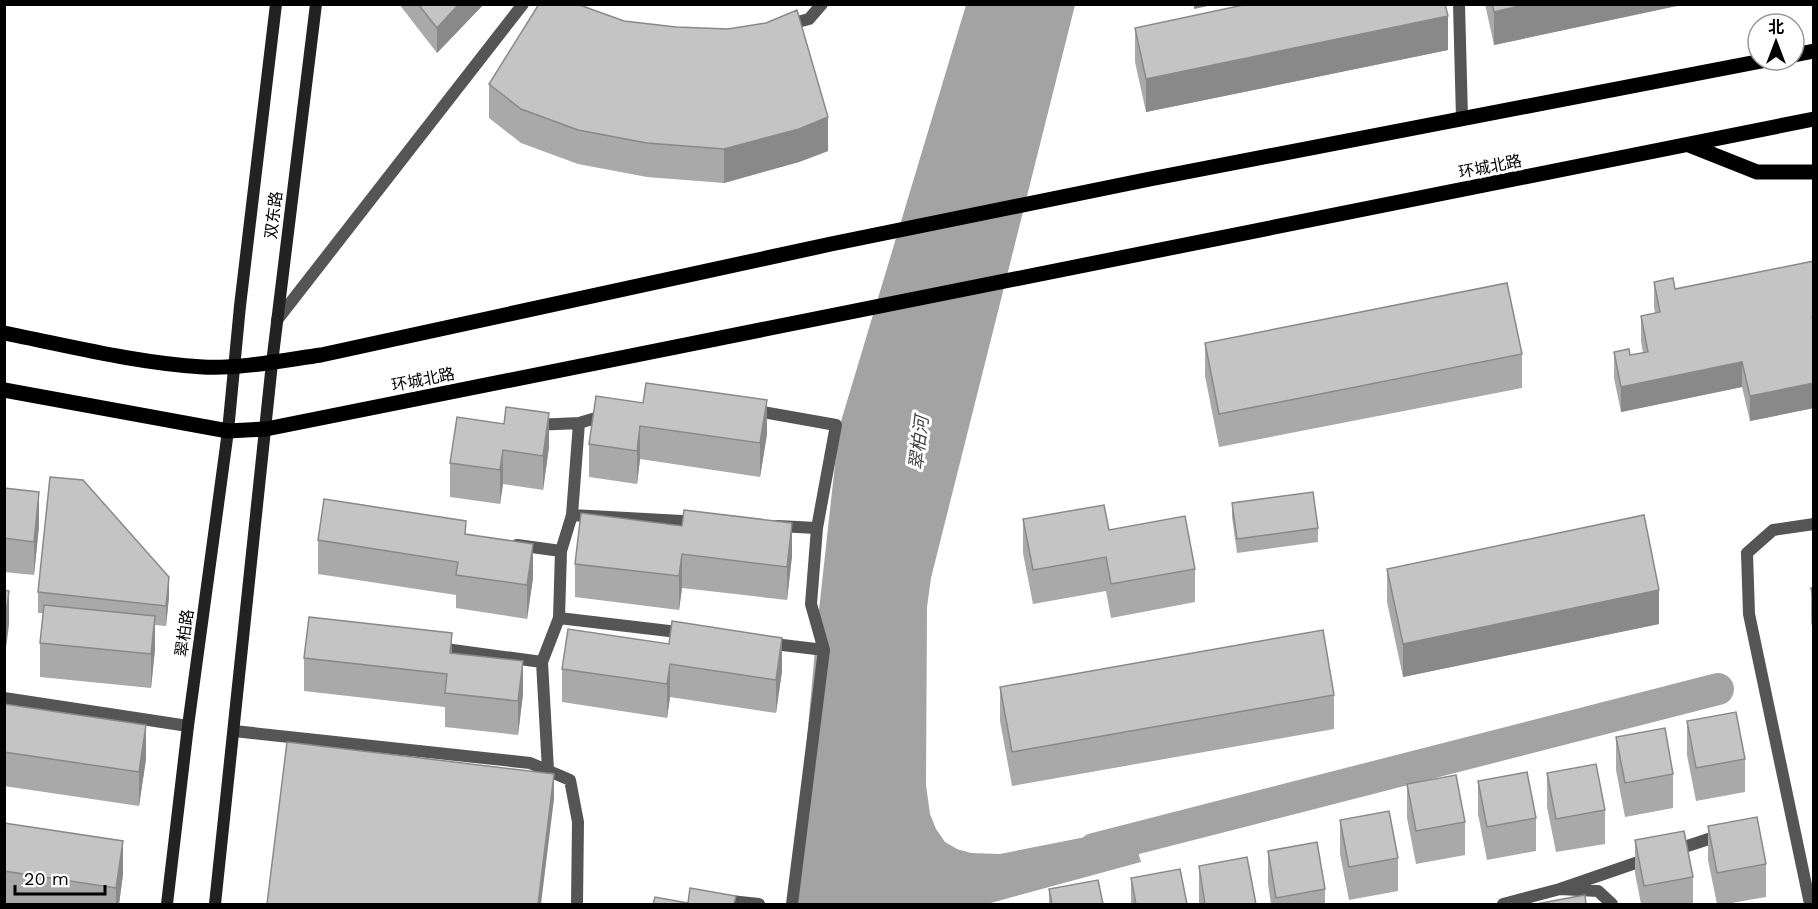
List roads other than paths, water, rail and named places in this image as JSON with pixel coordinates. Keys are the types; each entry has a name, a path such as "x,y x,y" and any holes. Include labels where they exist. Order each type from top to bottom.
{"main road":[{"name":"双东路","path":"234,365 276,4"},
{"name":"双东路","path":"266,429 277,320 316,4"},
{"path":"4,333 130,358 205,367 272,363 321,355 831,244 1150,178 1746,64"},
{"name":"环城北路","path":"4,390 228,431 266,429 1814,119"},
{"path":"1689,145 1757,172 1814,172"},
{"name":"翠柏路","path":"167,904 188,726 228,431 234,365"},
{"path":"215,904 266,429"}],"lane":[{"path":"277,320 523,4"},
{"path":"778,27 809,19 822,4"},
{"path":"1460,4 1462,118"},
{"path":"741,408 836,425 817,528 811,604 824,650 792,904"},
{"path":"523,425 579,423 624,410"},
{"path":"548,770 542,662 559,618 561,551 572,515 579,423"},
{"path":"572,515 712,522"},
{"path":"1810,904 1749,614 1747,553 1773,530 1814,524"},
{"path":"759,525 817,528"},
{"path":"503,543 561,551"},
{"path":"559,618 697,635"},
{"path":"755,642 824,650"},
{"path":"430,646 542,662"},
{"path":"4,698 188,726"},
{"path":"234,731 530,763 570,780 578,822 577,904"},
{"path":"1503,904 1560,889 1726,832"},
{"path":"1560,889 1598,891 1612,904"},
{"path":"710,899 759,904"}],"water":[{"name":"翠柏河","path":"966,5 1075,5 931,578 927,607 926,785 930,814 945,842 971,853 1000,854 1131,828 1141,862 987,904 792,904 817,628 839,428"}],"waterway":[{"path":"1094,849 1718,689"}]}
